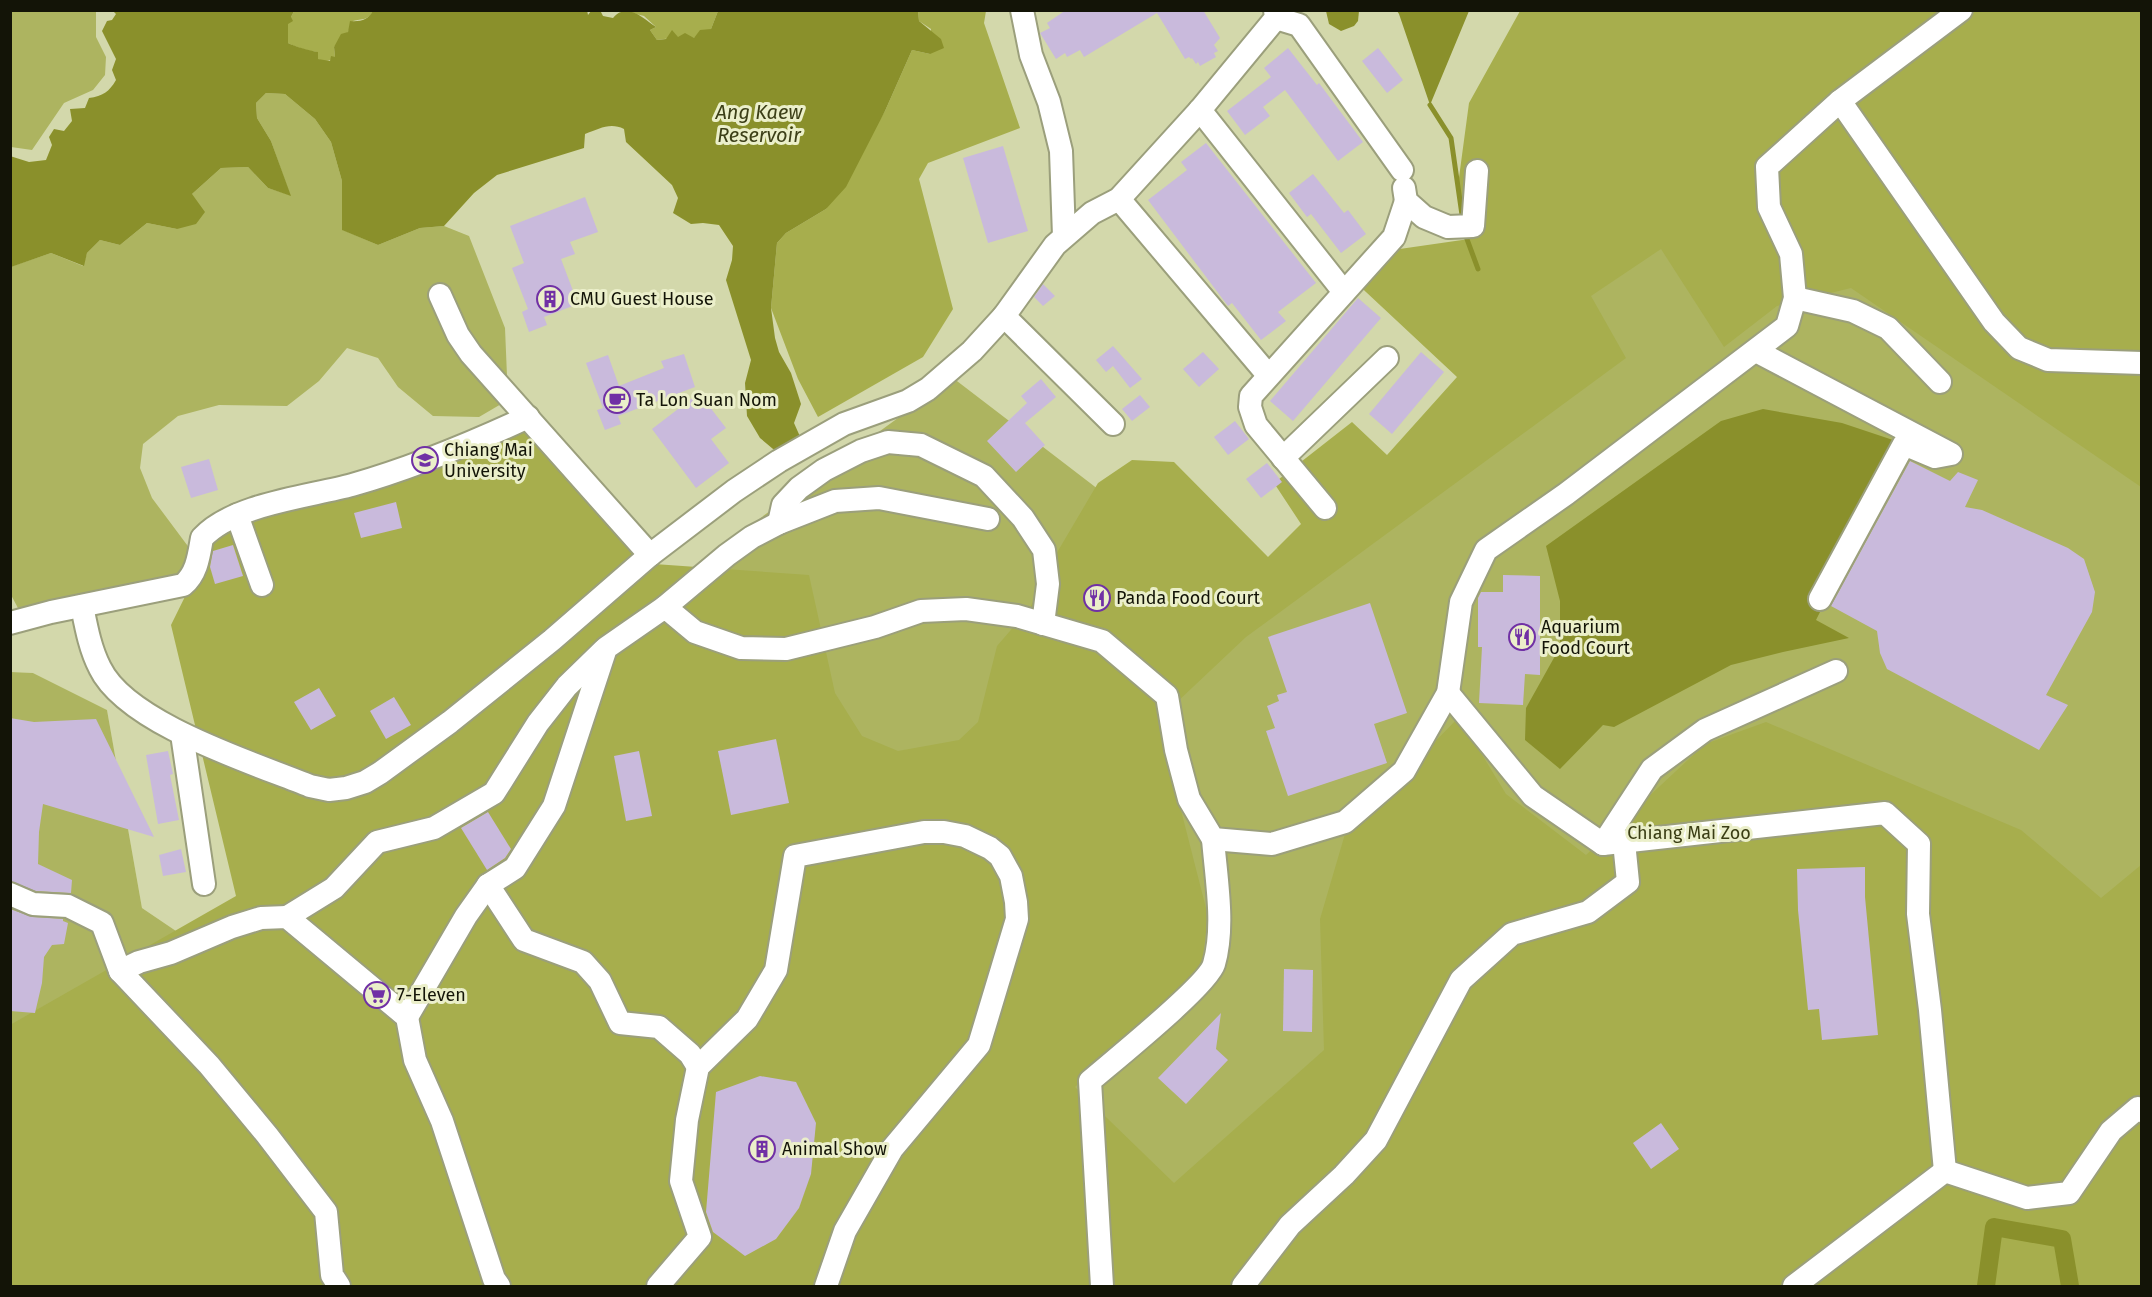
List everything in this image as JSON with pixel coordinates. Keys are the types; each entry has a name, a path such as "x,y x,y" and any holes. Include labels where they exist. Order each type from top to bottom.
{"street":[{"path":"1022,10 1031,55 1050,102 1061,151 1064,236"},
{"path":"1213,839 1272,844 1345,822 1404,771 1448,693 1461,602 1486,550 1566,494 1787,326 1795,298 1791,254 1769,207 1767,167 1840,101 1961,10"},
{"path":"82,606 100,669 111,684 149,715 182,734 310,786 329,790 365,782 450,722 552,640 650,555 734,491 779,461 844,424 908,401 928,389 972,351 1004,316 1064,236 1092,213 1119,199 1200,110 1276,14 1299,25 1402,166 1406,201 1394,237 1251,396 1250,407 1256,425 1325,508"},
{"path":"1840,101 1994,322 2019,348 2048,360 2142,363"},
{"path":"1200,110 1344,292"},
{"path":"1406,201 1425,217 1448,227 1473,226 1477,171"},
{"path":"1119,199 1268,375"},
{"path":"440,295 465,345 650,555"},
{"path":"1795,298 1853,311 1888,328 1940,382"},
{"path":"1004,316 1113,424"},
{"path":"1756,351 1950,454 1935,457 1904,444 1820,599"},
{"path":"1283,458 1387,358"},
{"path":"10,623 183,585 192,574 199,559 202,538 219,523 237,515 288,500 352,485 440,454 528,417"},
{"path":"779,523 783,505 800,488 824,470 861,451 888,442 921,446 984,476 1023,518 1044,550 1048,584 1043,624"},
{"path":"120,971 139,962 171,953 232,927 261,918 287,917 334,888 377,842 434,828 494,793 538,723 567,686 606,648 665,607 752,537 779,523 835,501 879,498 988,519"},
{"path":"237,515 262,585"},
{"path":"665,607 695,633 741,648 786,649 875,627 921,611 966,609 1017,616 1102,641 1167,696 1176,750 1189,799 1213,839 1220,938 1213,967 1192,992 1090,1081 1102,1287"},
{"path":"407,1017 466,916 488,885 515,867 554,806 606,648"},
{"path":"1243,1287 1290,1225 1344,1175 1376,1140 1461,980 1512,934 1588,912 1628,882 1614,843 1652,769 1706,730 1836,671"},
{"path":"1448,693 1533,796 1614,843 1885,813 1919,844 1918,914 1930,1010 1945,1170"},
{"path":"182,734 204,884"},
{"path":"658,1287 700,1237 681,1181 687,1120 698,1067 747,1019 776,970 795,856 924,832 944,832 965,836 990,848 1000,856 1011,876 1017,919 979,1045 892,1149 845,1231 826,1287"},
{"path":"488,885 524,940 583,962 600,981 620,1023 659,1027 690,1054 698,1067"},
{"path":"10,894 33,904"},
{"path":"10,911 33,904 68,906 102,923 120,971 209,1065 326,1212 332,1275 339,1287"},
{"path":"287,917 407,1017 415,1060 442,1121 472,1218 499,1287"},
{"path":"1945,1170 2027,1198 2069,1193 2111,1131 2138,1108 2142,1112"},
{"path":"1794,1287 1945,1170"}],"shaded area":[{"name":"Chiang Mai University","path":"11,11 1766,11 1566,323 1261,615 328,864 176,931 142,908 107,710 33,673 11,672"}],"green space":[{"path":"11,10 96,11 96,37 106,57 105,75 93,90 64,103 32,150 11,147"},
{"path":"294,11 373,11 367,18 353,21 348,32 334,47 335,57 325,61 317,59 317,52 288,43 288,23"},
{"path":"625,11 718,11 711,29 694,38 678,37 657,40 650,30 656,27 644,16"},
{"path":"918,11 986,11 984,23 1020,128 928,163 919,179 953,309 923,357 818,417 798,379 771,308 777,243 786,233 826,209 885,111 912,50 930,54 931,29 919,21"},
{"name":"Chiang Mai Zoo","path":"1520,11 2141,11 2141,487 1851,288 1777,306 1724,347 1661,249 1591,296 1626,358 1246,637 1158,720 1208,916 1202,965 1075,1087 1174,1183 1324,1050 1320,919 1345,834 1459,717 1506,794 1586,855 1705,744 1766,722 2021,830 2101,898 2141,865 2141,1286 11,1286 10,1025 236,896 171,625 208,550 227,529 408,475 542,419 640,563 809,575 835,693 862,736 898,751 959,740 978,722 997,646 1030,608 1055,556 1098,483 1132,460 1174,462 1268,557 1301,524 1274,483 1352,422 1387,455 1457,377 1351,278 1372,253 1469,239 1458,185 1469,103"},
{"name":"Chiang Mai Zoo","path":"2141,11 2141,1286 11,1286 11,672 33,673 107,710 142,908 176,931 328,864 726,543 953,378 1261,614 1566,323 1640,127"},
{"path":"266,93 285,94 315,119 331,142 342,181 343,230 378,245 420,228 444,226 469,236 505,328 508,400 479,417 433,416 398,387 378,358 347,348 319,381 287,406 219,405 178,416 143,444 140,468 152,498 193,553 185,569 166,581 88,592 19,610 10,593 10,267 51,253 83,266 87,253 100,240 120,245 147,223 177,229 192,194 221,168 248,167 268,188 290,195 271,141 257,118 256,103"}],"water":[{"name":"Ang Kaew Reservoir","path":"373,10 587,10 588,15 591,11 600,10 603,16 613,18 618,13 630,11 656,27 650,30 657,40 666,39 672,30 678,37 685,33 694,38 700,30 711,29 718,11 918,11 919,21 941,39 944,48 930,54 912,50 885,111 846,187 826,209 786,233 777,243 771,308 779,352 791,373 801,404 794,423 802,441 779,454 760,438 747,416 745,383 751,360 726,280 732,260 733,246 719,225 691,224 673,213 678,198 672,185 626,142 624,129 619,127 604,127 585,134 584,148 497,175 474,193 444,226 420,228 378,245 342,230 342,181 331,142 315,119 285,94 266,93 256,103 257,118 271,141 291,196 268,188 248,167 221,168 192,194 205,212 196,224 177,229 147,223 120,245 100,240 87,253 84,266 51,253 11,267 10,156 29,162 46,160 52,145 49,137 54,129 64,131 72,121 70,109 85,108 89,98 105,93 116,80 112,70 116,59 102,31 107,21 112,20 116,14 113,11 294,11 291,17 293,21 288,24 288,43 318,52 318,59 330,61 331,56 335,57 334,47 341,34 348,32 350,21 364,20"},
{"path":"1326,11 1359,11 1358,21 1354,26 1341,31 1329,24"},
{"path":"1397,11 1469,11 1430,105 1399,14"},
{"path":"1763,409 1842,423 1893,440 1809,604 1821,610 1816,620 1849,638 1731,665 1614,727 1603,725 1560,769 1525,740 1526,708 1560,647 1560,601 1546,546 1721,421"}],"building":[{"path":"1066,10 1203,10 1220,38 1214,45 1218,51 1214,53 1216,57 1200,66 1192,58 1185,59 1157,13 1084,57 1080,50 1067,57 1065,53 1056,59 1040,33 1050,28 1047,23"},
{"path":"1288,48 1317,85 1319,83 1363,142 1338,161 1285,90 1263,107 1270,116 1245,135 1227,111 1271,77 1264,68"},
{"path":"1378,48 1403,80 1387,93 1362,61"},
{"path":"1206,143 1316,283 1278,312 1286,321 1261,340 1232,303 1228,306 1148,200 1187,170 1181,162"},
{"path":"1003,146 1028,231 988,243 963,158"},
{"path":"1313,174 1344,213 1348,210 1366,234 1341,253 1311,214 1307,217 1289,193"},
{"path":"585,197 598,232 570,242 575,254 561,259 578,304 544,317 547,325 529,332 522,312 528,309 512,268 524,263 510,226"},
{"path":"1043,284 1055,296 1043,306 1034,297"},
{"path":"1358,298 1381,318 1293,421 1270,401"},
{"path":"1113,346 1142,379 1130,388 1113,366 1106,372 1096,360"},
{"path":"1203,352 1219,369 1199,387 1183,369"},
{"path":"1421,352 1444,372 1392,434 1369,414"},
{"path":"684,354 695,387 618,416 621,424 605,430 597,410 603,408 586,363 608,355 619,386 664,368 661,361"},
{"path":"1041,379 1056,397 1025,423 1045,445 1016,472 987,441 1027,403 1021,396"},
{"path":"699,393 726,428 711,439 729,463 696,488 652,429"},
{"path":"1140,395 1150,407 1132,421 1122,409"},
{"path":"1235,421 1249,439 1228,455 1214,437"},
{"path":"209,459 218,490 191,498 181,467"},
{"path":"1910,461 1950,481 1958,472 1978,480 1965,507 1982,510 2068,548 2084,559 2095,592 2092,612 2046,695 2068,705 2039,750 1887,669 1880,653 1877,631 1831,606"},
{"path":"1267,463 1282,482 1261,498 1246,479"},
{"path":"396,502 402,528 361,538 354,513"},
{"path":"233,545 243,576 215,584 210,567 213,551"},
{"path":"1503,575 1540,576 1540,675 1525,674 1523,705 1479,703 1482,647 1478,647 1478,598 1481,592 1503,592"},
{"path":"1370,603 1407,713 1374,724 1387,763 1288,796 1266,731 1275,728 1267,706 1279,701 1277,695 1287,692 1268,637"},
{"path":"319,688 336,716 311,730 294,702"},
{"path":"394,697 411,725 386,739 370,711"},
{"path":"10,718 34,722 96,719 154,837 43,804 38,864 72,880 71,893 36,891 10,881"},
{"path":"776,739 789,803 731,815 718,751"},
{"path":"168,751 173,774 170,775 179,820 158,824 146,755"},
{"path":"639,751 652,816 626,821 614,756"},
{"path":"488,812 511,849 505,858 487,870 461,828"},
{"path":"181,849 186,872 163,876 159,855"},
{"path":"1865,867 1865,897 1878,1035 1822,1040 1819,1009 1808,1010 1798,910 1797,869"},
{"path":"10,909 32,917 63,919 68,923 64,944 52,945 44,957 42,983 35,1013 10,1011"},
{"path":"1284,969 1313,970 1312,1032 1283,1031"},
{"path":"1221,1013 1216,1049 1228,1060 1186,1104 1158,1078"},
{"name":"Animal Show","path":"760,1076 796,1082 816,1123 811,1174 799,1208 776,1239 745,1256 713,1232 706,1212 716,1092"},
{"path":"1661,1123 1679,1149 1651,1169 1633,1143"}],"waterway":[{"path":"1430,105 1451,138 1463,222"},
{"path":"1464,231 1478,269"},
{"path":"1986,1286 1994,1227 2062,1239 2070,1286"}],"place":[{"name":"CMU Guest House","path":"550,299"},
{"name":"Ta Lon Suan Nom","path":"617,400"},
{"name":"Chiang Mai University","path":"425,460"},
{"name":"Panda Food Court","path":"1097,598"},
{"name":"Aquarium Food Court","path":"1522,637"},
{"name":"7-Eleven","path":"377,995"},
{"name":"Animal Show","path":"762,1149"}]}
